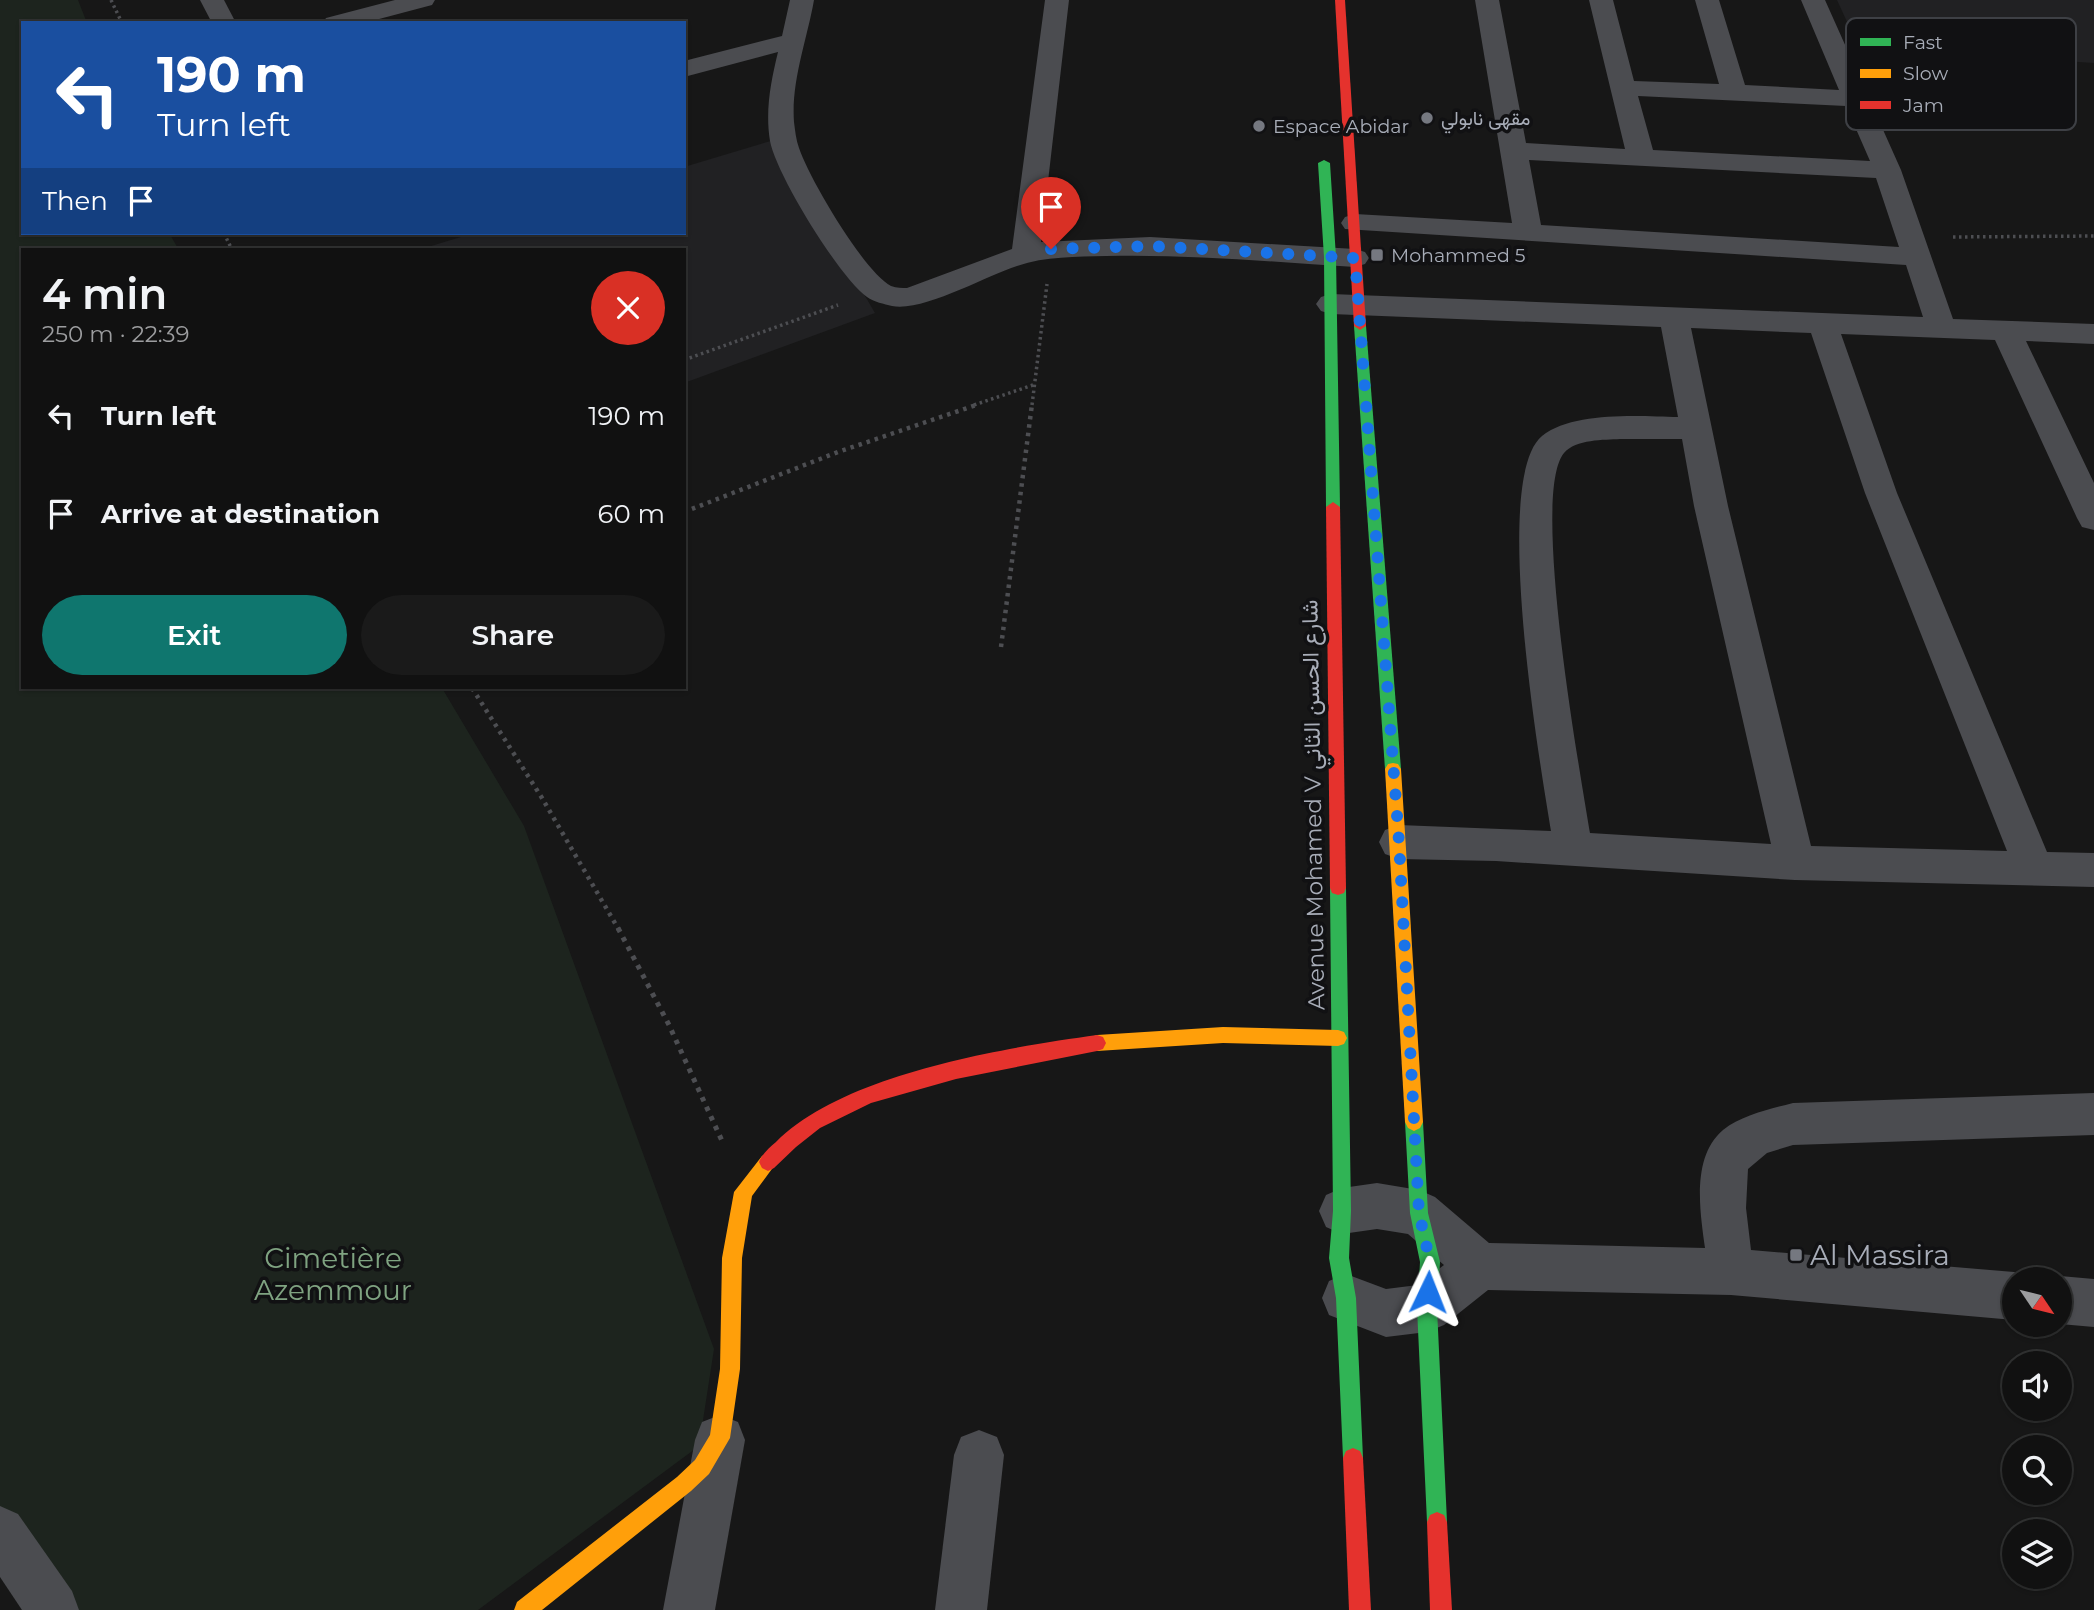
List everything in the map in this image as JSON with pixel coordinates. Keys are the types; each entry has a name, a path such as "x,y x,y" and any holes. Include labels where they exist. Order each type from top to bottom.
{"main road":[{"name":"Avenue Mohamed V شارع الحسن الثاني","path":"1340,0 1355,223 1342,258 1344,304 1399,842 1419,1213 1430,1262 1427,1308 1441,1610"},
{"name":"Avenue Mohamed V شارع الحسن الثاني","path":"1324,149 1342,258 1344,304 1338,1038 1342,1211 1339,1258 1346,1298 1360,1610"},
{"path":"525,1610 684,1484 702,1467 720,1438 730,1369 732,1258 743,1192 775,1154 820,1119 909,1080 1059,1048 1119,1040 1223,1035 1338,1038"}],"street":[{"path":"212,0 223,21"},
{"path":"343,21 423,0"},
{"path":"802,0 781,118 785,148 838,242 859,272 878,291 904,298 1039,251 1150,246 1342,258"},
{"path":"1039,251 1042,106 1057,0"},
{"path":"1487,0 1528,233"},
{"path":"1601,0 1641,156"},
{"path":"1707,0 1734,92"},
{"path":"1813,0 1846,74"},
{"path":"686,68 794,40"},
{"path":"1625,88 1846,98"},
{"path":"1870,130 1887,170 1941,326"},
{"path":"1515,151 1887,170"},
{"path":"1355,223 1528,233 1912,246"},
{"path":"1344,304 2094,334"},
{"path":"1674,317 1711,506 1754,699 1795,863"},
{"path":"1822,322 1881,493 2034,868"},
{"path":"2005,329 2094,518"},
{"path":"1573,849 1557,750 1538,582 1535,524 1539,466 1552,444 1573,434 1610,429 1696,428"},
{"path":"1399,842 1496,844 1795,863 2094,870"},
{"path":"1731,1272 1723,1197 1724,1165 1733,1150 1756,1135 1793,1124 2094,1114"},
{"path":"1342,1211 1377,1206 1419,1213 1480,1266 1731,1272 2002,1295"},
{"path":"1346,1298 1386,1313 1427,1308 1480,1266"},
{"path":"2072,1301 2094,1303"},
{"path":"689,1610 720,1438"},
{"path":"961,1610 979,1455"},
{"path":"0,1532 53,1610"}],"path":[{"path":"111,0 121,21"},
{"path":"1912,246 1993,238 2094,236"},
{"path":"1001,647 1028,446 1039,251"},
{"path":"686,359 878,291"},
{"path":"686,511 838,453 1033,385"},
{"path":"473,689 568,838 626,942 691,1064 743,1192"}],"shaded area":[{"path":"1837,0 2094,0 2094,63 2076,62 2076,18 1846,20"},
{"path":"774,140 875,313 686,382 686,248 425,248 467,235 686,235 686,166"}],"green space":[{"name":"Cimetière Azemmour","path":"0,0 78,0 86,21 21,21 21,235 170,235 178,248 21,248 21,689 443,689 524,826 714,1349 699,1446 478,1610 62,1610 0,1520"}],"traffic: fast":[{"path":"1324,163 1330,257 1333,507"},
{"path":"1360,326 1393,769"},
{"path":"1338,888 1342,1211 1339,1258 1346,1298 1353,1458"},
{"path":"1414,1122 1419,1213 1430,1262 1427,1308 1437,1522"}],"traffic: slow":[{"path":"1393,769 1414,1122"},
{"path":"1097,1043 1223,1035 1338,1038"},
{"path":"525,1610 684,1484 702,1467 720,1438 730,1369 732,1258 743,1192 768,1162"}],"traffic: jam":[{"path":"1340,0 1360,326"},
{"path":"1333,507 1338,888"},
{"path":"768,1162 789,1140 814,1122 868,1095 956,1070 1097,1043"},
{"path":"1353,1458 1360,1610"},
{"path":"1437,1522 1441,1610"}],"place":[{"name":"مقهى نابولي","path":"1427,118"},
{"name":"Espace Abidar","path":"1259,126"},
{"name":"Mohammed 5","path":"1377,255"},
{"name":"Al Massira","path":"1796,1255"}],"route":[{"path":"1051,249 1150,246 1355,258 1399,842 1419,1213 1430,1262 1428,1292"}]}
